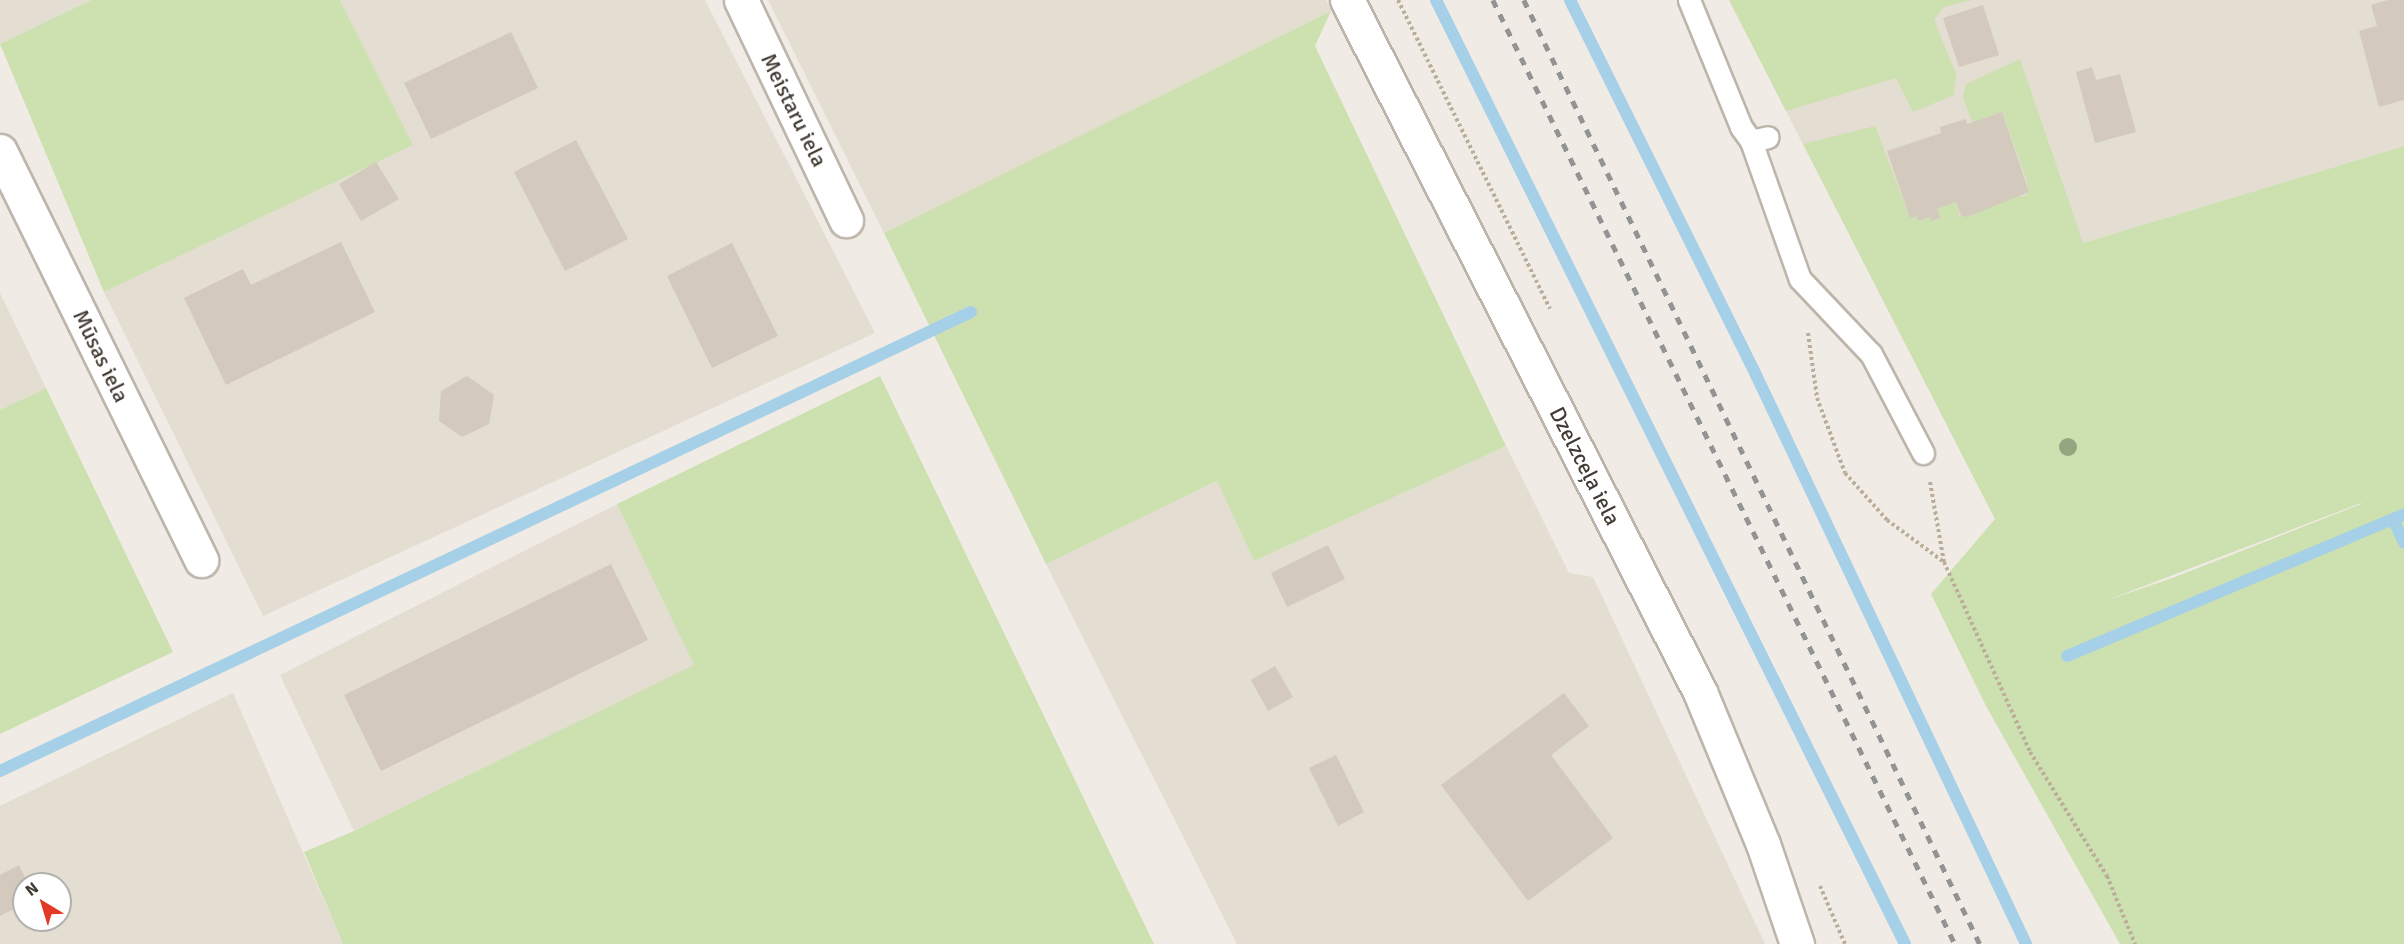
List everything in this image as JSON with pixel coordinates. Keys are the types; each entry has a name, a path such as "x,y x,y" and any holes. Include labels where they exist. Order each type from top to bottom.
{"street":[{"name":"Meistaru iela","path":"741,0 846,220"},
{"name":"Dzelzceļa iela","path":"1347,0 1700,692 1763,844 1797,944"},
{"name":"Mūsas iela","path":"0,151 201,561"}],"lane":[{"path":"1689,0 1741,127 1759,139 1800,279 1871,354 1923,453"}],"path":[{"path":"1800,279 1817,398 1845,473 1887,520 1944,562"},
{"path":"1923,453 1944,562 2030,752 2107,876 2135,944"}],"shaded area":[{"path":"0,0 91,0 0,44"},
{"path":"340,0 705,0 875,333 263,616 104,292 413,145"},
{"path":"768,0 1326,0 1331,11 884,233"},
{"path":"1729,0 2404,0 2404,146 2083,243 1995,519"},
{"path":"0,293 46,388 0,410"},
{"path":"1506,446 1569,573 1593,577 1765,944 1237,944 1046,564 1217,481 1254,561"},
{"path":"617,504 695,665 354,831 280,675"},
{"path":"233,693 343,944 0,944 0,806"}],"green space":[{"path":"91,0 340,0 413,145 104,292 0,44"},
{"path":"1729,0 1972,0 1944,7 1934,20 1956,74 1954,95 1913,112 1896,78 1786,111"},
{"path":"1331,11 1315,46 1506,446 1254,561 1217,481 1046,564 884,233"},
{"path":"2020,59 2083,243 2404,146 2404,944 2120,944 1986,706 1931,594 1995,519 1803,144 1875,126 1910,218 1917,216 1918,221 1930,217 1931,220 1937,209 1956,202 1960,216 1967,217 2016,196 2023,197 2029,192 2027,181 2002,112 1972,122 1963,97 1966,84","holes":["2361,503 2361,504 2175,577 2105,601"]},
{"path":"880,376 1154,944 343,944 304,852 354,831 694,665 617,504"},
{"path":"46,388 173,652 0,734 0,410"}],"building":[{"path":"2388,0 2404,0 2404,100 2379,107 2359,31 2377,26 2371,5"},
{"path":"1983,5 1999,55 1959,67 1943,18"},
{"path":"511,32 538,88 431,139 404,83"},
{"path":"2092,67 2096,80 2120,74 2136,132 2095,143 2076,72"},
{"path":"2002,112 2029,192 1967,217 1961,216 1956,202 1937,209 1940,218 1931,221 1930,217 1918,221 1917,216 1910,218 1887,151 1941,133 1940,127 1966,119 1967,124"},
{"path":"576,140 628,239 565,271 514,172"},
{"path":"376,162 399,199 361,221 339,184"},
{"path":"341,242 375,312 226,385 184,298 243,269 251,285"},
{"path":"732,243 778,336 712,368 667,276"},
{"path":"467,376 494,395 489,424 462,437 439,421 441,391"},
{"path":"1328,545 1345,579 1287,607 1271,573"},
{"path":"611,564 648,640 381,771 344,695"},
{"path":"1275,666 1293,697 1268,711 1251,680"},
{"path":"1564,693 1589,726 1551,755 1613,838 1528,901 1441,785"},
{"path":"1336,755 1364,812 1338,826 1309,768"},
{"path":"19,865 22,872 12,872 12,910 0,916 0,875"}],"waterway":[{"path":"1436,0 1905,944"},
{"path":"1570,0 1756,375 2026,944"},
{"path":"0,771 971,312"},
{"path":"2067,656 2404,514"},
{"path":"2393,519 2404,543"}],"railway":[{"path":"1493,0 1955,944"},
{"path":"1524,0 1980,944"}]}
